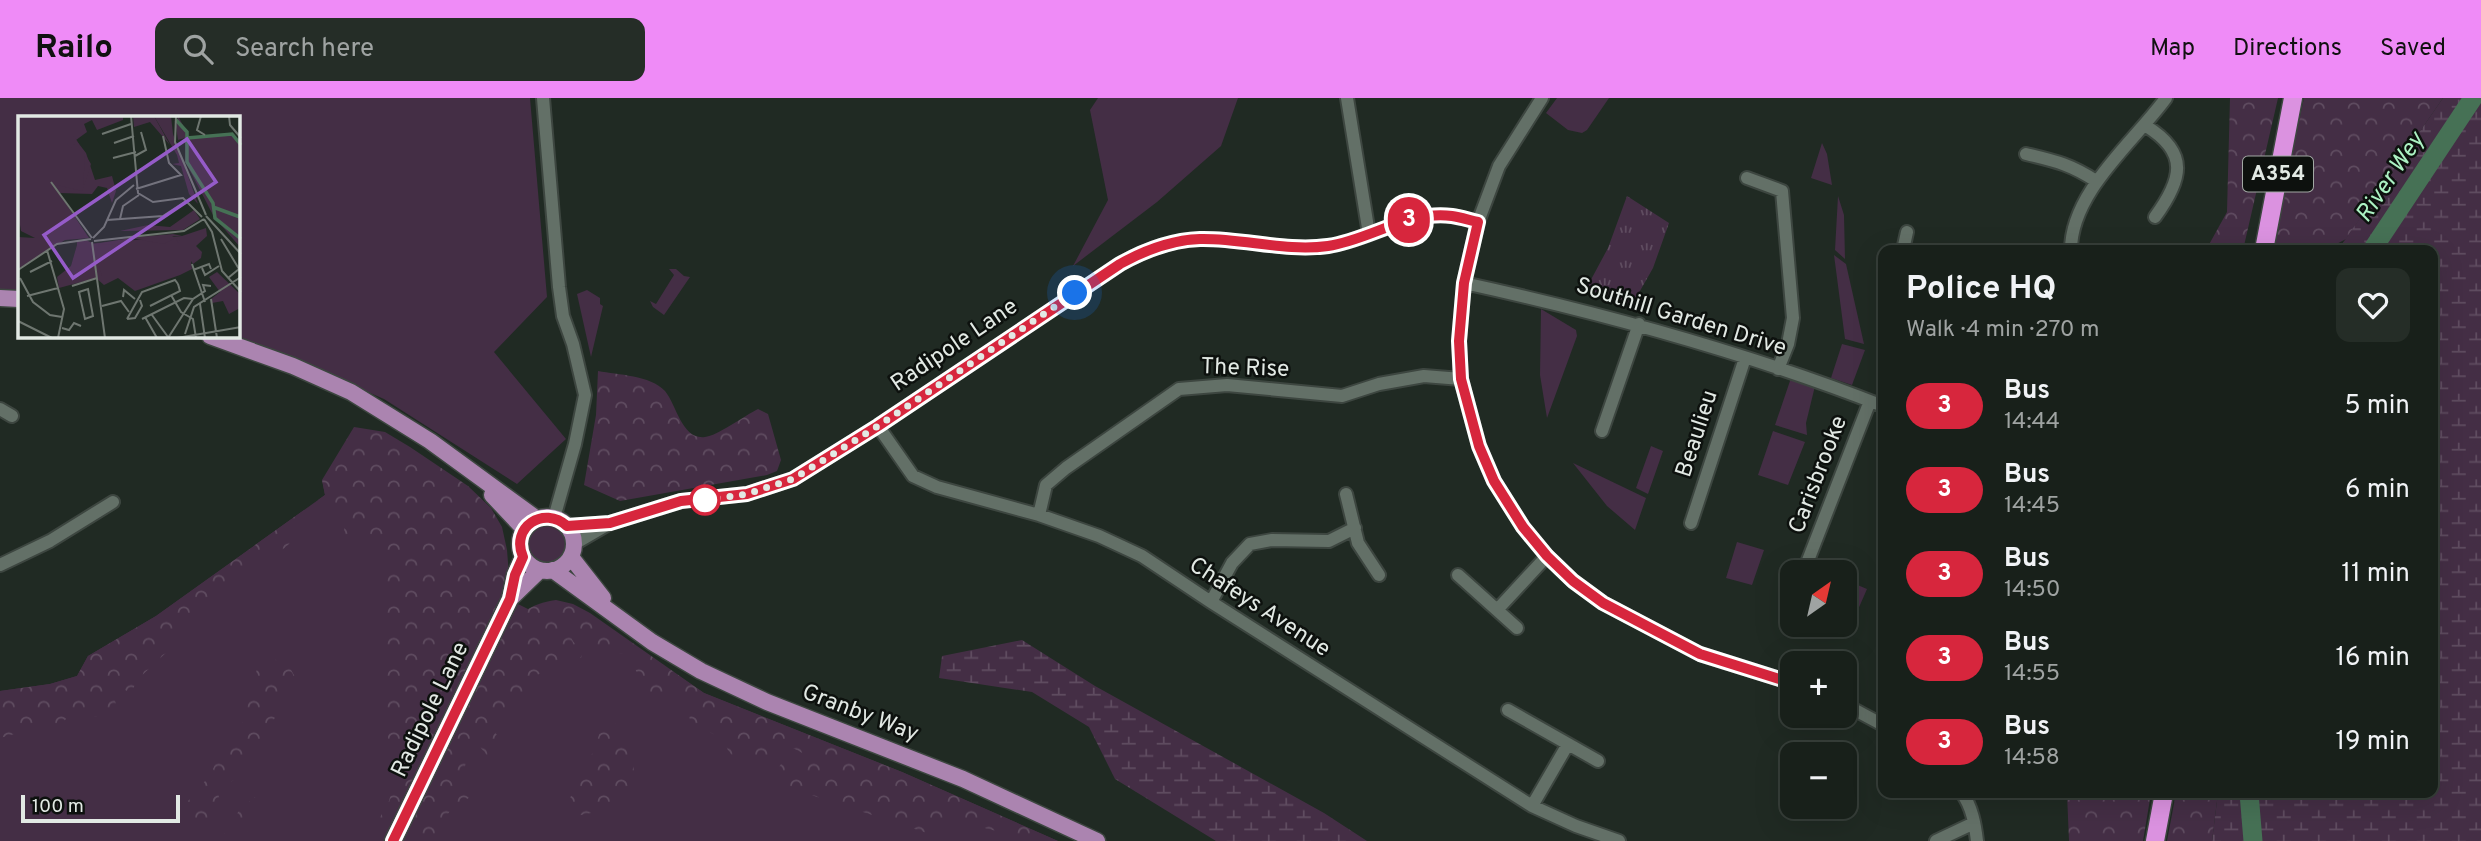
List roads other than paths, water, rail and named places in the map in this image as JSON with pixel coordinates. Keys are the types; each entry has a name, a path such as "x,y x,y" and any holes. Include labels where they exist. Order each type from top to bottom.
{"highway":[{"name":"A354","path":"2265,245 2293,98"},
{"path":"2155,841 2163,798"}],"main road":[{"path":"0,298 18,299"},
{"path":"216,338 293,366 351,392 430,441 472,472 531,524 561,522 573,535 572,551 562,566 547,570 531,566 523,557 520,541 531,524"},
{"name":"Granby Way","path":"572,551 615,613"},
{"name":"Radipole Lane","path":"393,841 510,599 515,575 523,557"},
{"name":"Granby Way","path":"547,570 615,613 652,642 701,671 767,702 963,779 1097,841"},
{"name":"Radipole Lane","path":"510,599 547,570"}],"street":[{"path":"543,98 563,316 573,344 585,396 561,522"},
{"path":"1346,98 1369,234"},
{"path":"1542,98 1499,166 1478,222 1464,283 1459,341 1461,379 1479,446 1494,481 1523,527 1573,581 1603,603 1700,654 1780,679"},
{"path":"2072,245 2077,218 2096,181 2146,126 2166,98"},
{"path":"2146,126 2160,134 2171,148 2178,169 2176,184 2155,217"},
{"path":"2026,153 2075,167 2096,181"},
{"path":"1747,178 1782,191 1793,318 1788,344 1778,369"},
{"name":"Radipole Lane","path":"561,522 610,523 681,501 747,494 793,479 1145,250 1174,242 1202,239 1307,247 1330,246 1417,218 1451,215 1478,222"},
{"path":"1904,245 1907,232"},
{"name":"Southill Garden Drive","path":"1464,283 1639,324 1878,404"},
{"path":"1602,431 1639,324"},
{"name":"Beaulieu","path":"1691,523 1745,358"},
{"name":"The Rise","path":"1039,515 1046,485 1179,389 1227,385 1342,397 1379,383 1424,376 1461,379"},
{"name":"Carisbrooke","path":"1809,560 1870,401"},
{"path":"0,409 12,416"},
{"name":"Chafeys Avenue","path":"878,426 914,476 937,487 1039,515 1099,536 1142,556 1532,806 1576,826 1619,841"},
{"path":"1346,494 1358,543 1378,575"},
{"path":"0,565 50,541 113,502"},
{"name":"Radipole Lane","path":"572,551 610,523"},
{"path":"1211,602 1233,563 1250,544 1272,540 1329,541 1354,528"},
{"path":"1497,610 1547,556"},
{"path":"1458,575 1517,628"},
{"path":"1508,710 1598,761"},
{"path":"1857,711 1878,722"},
{"path":"1532,806 1568,744"},
{"path":"1965,798 1975,823 1977,841"},
{"path":"1936,841 1975,823"}],"waterway":[{"name":"River Wey","path":"2375,245 2473,98"},
{"name":"River Wey","path":"2249,798 2253,841"}]}
